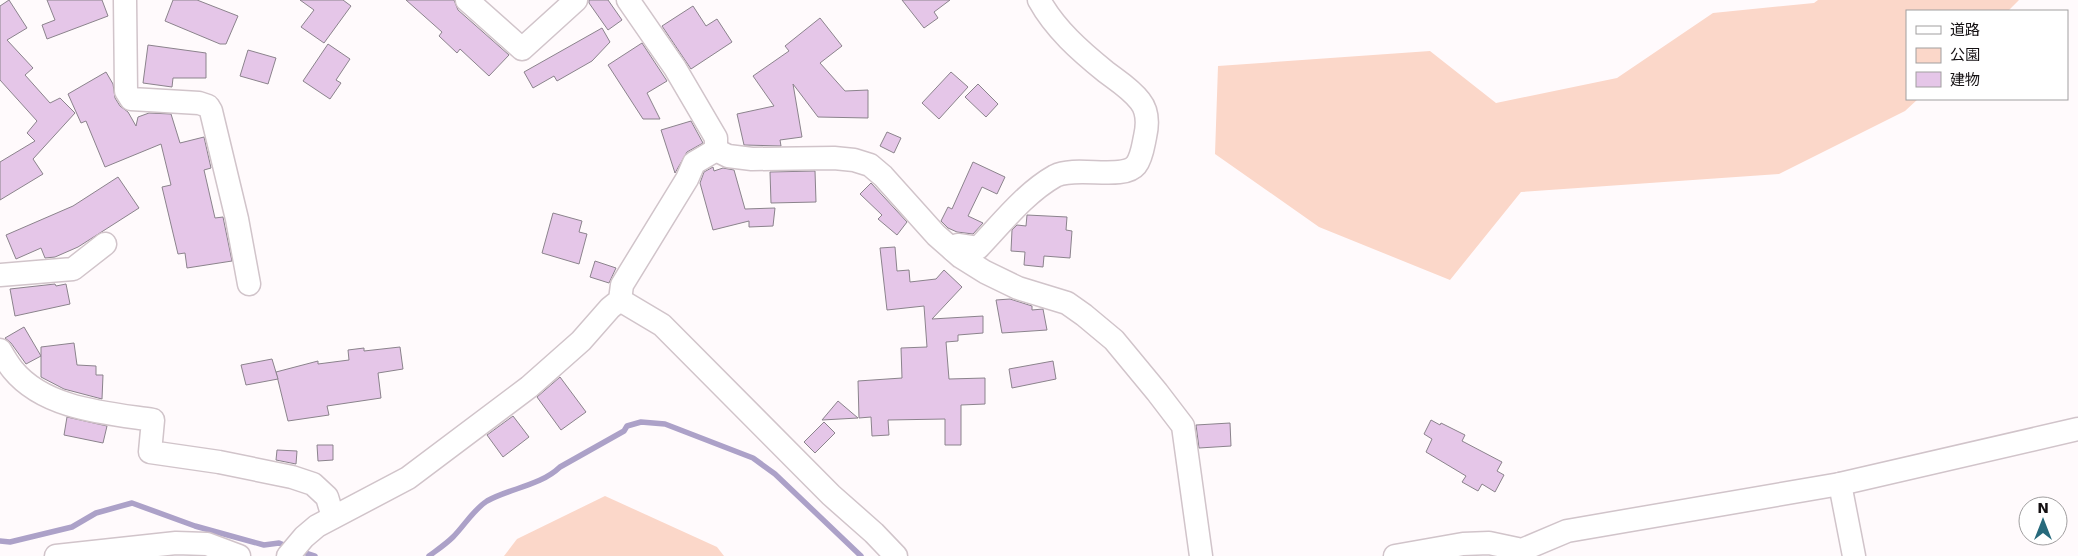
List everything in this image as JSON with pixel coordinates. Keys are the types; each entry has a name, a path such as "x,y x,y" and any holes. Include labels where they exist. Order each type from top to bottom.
{"street":[{"path":"126,0 126,91 130,99 140,101 199,103 208,106 211,111 237,219 248,284"},
{"path":"467,0 522,49 576,0"},
{"path":"628,0 675,68 716,138 716,150"},
{"path":"953,250 958,245 978,248 1032,192 1057,175 1074,171 1121,173 1135,167 1141,156 1146,133 1146,109 1134,94 1081,52 1065,36 1039,0"},
{"path":"716,150 728,156 752,159 834,158 854,160 870,165 883,176 936,235 953,250 985,272 1018,288 1058,299 1078,311 1114,340 1183,426 1201,556"},
{"path":"288,556 304,537 317,526 408,478 529,387 582,341 610,308 620,300 622,285 665,211 687,179 694,163 716,150"},
{"path":"0,275 73,269 106,244"},
{"path":"620,300 662,325 831,495 874,533 896,556"},
{"path":"0,350 19,376 53,399 109,414 153,420 150,452 219,462 292,477 313,484 327,497 334,516"},
{"path":"1395,556 1463,544 1489,543 1522,550 1567,531 1840,484 2078,430"},
{"path":"1840,484 1854,556"},
{"path":"56,556 143,545 191,543 207,544 239,556"}],"green space":[{"path":"1818,0 2019,0 2009,10 1906,10 1906,100 1917,100 1905,111 1779,174 1521,192 1450,280 1319,227 1215,154 1218,66 1430,51 1496,103 1617,78 1713,13 1814,3"},
{"path":"605,496 717,547 724,556 504,556 517,539"}],"building":[{"path":"9,0 27,28 7,40 33,68 25,75 50,103 60,98 75,113 33,159 43,174 0,200 0,162 35,141 27,133 37,121 0,80 0,6"},
{"path":"47,0 102,0 108,16 47,39 42,25 55,20"},
{"path":"173,0 197,0 238,16 226,44 220,44 165,21"},
{"path":"300,0 343,0 351,6 324,43 301,27 314,10"},
{"path":"406,0 454,0 458,10 509,55 489,76 460,49 457,53 439,36 442,32"},
{"path":"589,0 608,0 622,20 608,30 589,3"},
{"path":"902,0 950,0 934,12 938,18 924,28"},
{"path":"693,6 706,26 717,19 732,42 691,69 662,26"},
{"path":"820,18 842,46 820,63 845,91 868,90 868,118 818,117 793,84 802,137 780,140 781,146 744,145 737,114 774,106 753,76 789,51 785,46"},
{"path":"602,28 610,42 592,61 557,81 554,76 533,88 524,72"},
{"path":"642,43 667,81 647,93 660,119 643,119 608,65"},
{"path":"328,44 350,59 336,80 341,83 330,99 303,81"},
{"path":"148,45 206,53 206,78 173,78 172,87 143,83"},
{"path":"248,50 276,58 268,84 240,76"},
{"path":"106,72 113,84 115,98 120,106 128,112 136,126 138,117 149,113 171,114 180,143 204,137 211,168 204,170 215,218 223,217 232,261 187,268 185,253 178,254 162,187 171,185 161,144 105,167 86,121 81,123 68,94"},
{"path":"951,72 968,87 939,119 922,103"},
{"path":"978,84 998,104 986,117 965,97"},
{"path":"691,121 703,143 687,152 675,173 661,130"},
{"path":"887,132 901,138 894,153 880,146"},
{"path":"973,162 1005,177 997,194 982,187 968,216 983,223 973,234 957,232 948,228 941,221 948,207 952,209"},
{"path":"713,167 714,171 723,168 734,170 745,209 775,208 773,226 749,227 749,221 713,230 700,183 704,172"},
{"path":"815,171 816,202 771,203 770,172"},
{"path":"118,177 139,208 78,247 55,257 45,258 41,248 16,259 6,235 73,206"},
{"path":"871,183 907,222 897,235 878,219 882,215 860,194"},
{"path":"553,213 582,221 579,232 587,234 579,264 542,253"},
{"path":"1027,215 1067,217 1066,230 1072,231 1070,258 1044,256 1043,267 1024,265 1025,252 1011,251 1012,230 1017,225 1026,226"},
{"path":"895,247 897,271 909,270 910,282 936,279 944,270 962,287 932,319 983,316 983,333 958,335 958,341 946,342 949,379 985,378 985,404 961,405 961,445 945,445 945,419 888,420 889,435 872,436 871,417 859,418 858,381 902,378 901,348 927,347 924,306 887,310 880,248"},
{"path":"595,261 616,268 609,283 590,277"},
{"path":"55,284 56,286 66,284 70,304 15,316 10,289"},
{"path":"1010,299 1032,306 1032,310 1043,309 1047,330 1002,333 996,300"},
{"path":"24,327 41,356 26,364 11,343 5,338"},
{"path":"74,343 77,365 96,366 96,375 103,375 102,399 64,389 41,377 41,347"},
{"path":"400,347 403,369 378,373 381,398 327,406 329,415 288,421 276,372 318,361 318,364 349,360 348,350 364,348 364,351"},
{"path":"272,359 278,379 246,385 241,365"},
{"path":"1053,361 1056,379 1012,388 1009,369"},
{"path":"560,377 586,412 561,430 537,397"},
{"path":"838,401 858,418 822,420"},
{"path":"513,416 529,437 503,457 487,435"},
{"path":"67,417 107,426 103,443 64,435"},
{"path":"1431,420 1465,435 1462,441 1502,462 1497,471 1504,475 1495,492 1482,484 1478,491 1462,482 1466,476 1426,452 1432,439 1424,434"},
{"path":"824,422 835,433 815,453 804,442"},
{"path":"1230,423 1231,446 1199,448 1196,425"},
{"path":"317,445 333,445 333,460 318,461"},
{"path":"277,450 297,451 296,464 276,460"}],"waterway":[{"path":"429,556 450,540 478,508 487,501 534,483 624,431 627,426 641,422 665,424 753,458 775,474 861,556"},
{"path":"0,541 10,542 72,527 96,513 132,503 195,526 264,545 279,543 289,547"},
{"path":"300,551 315,556"}]}
